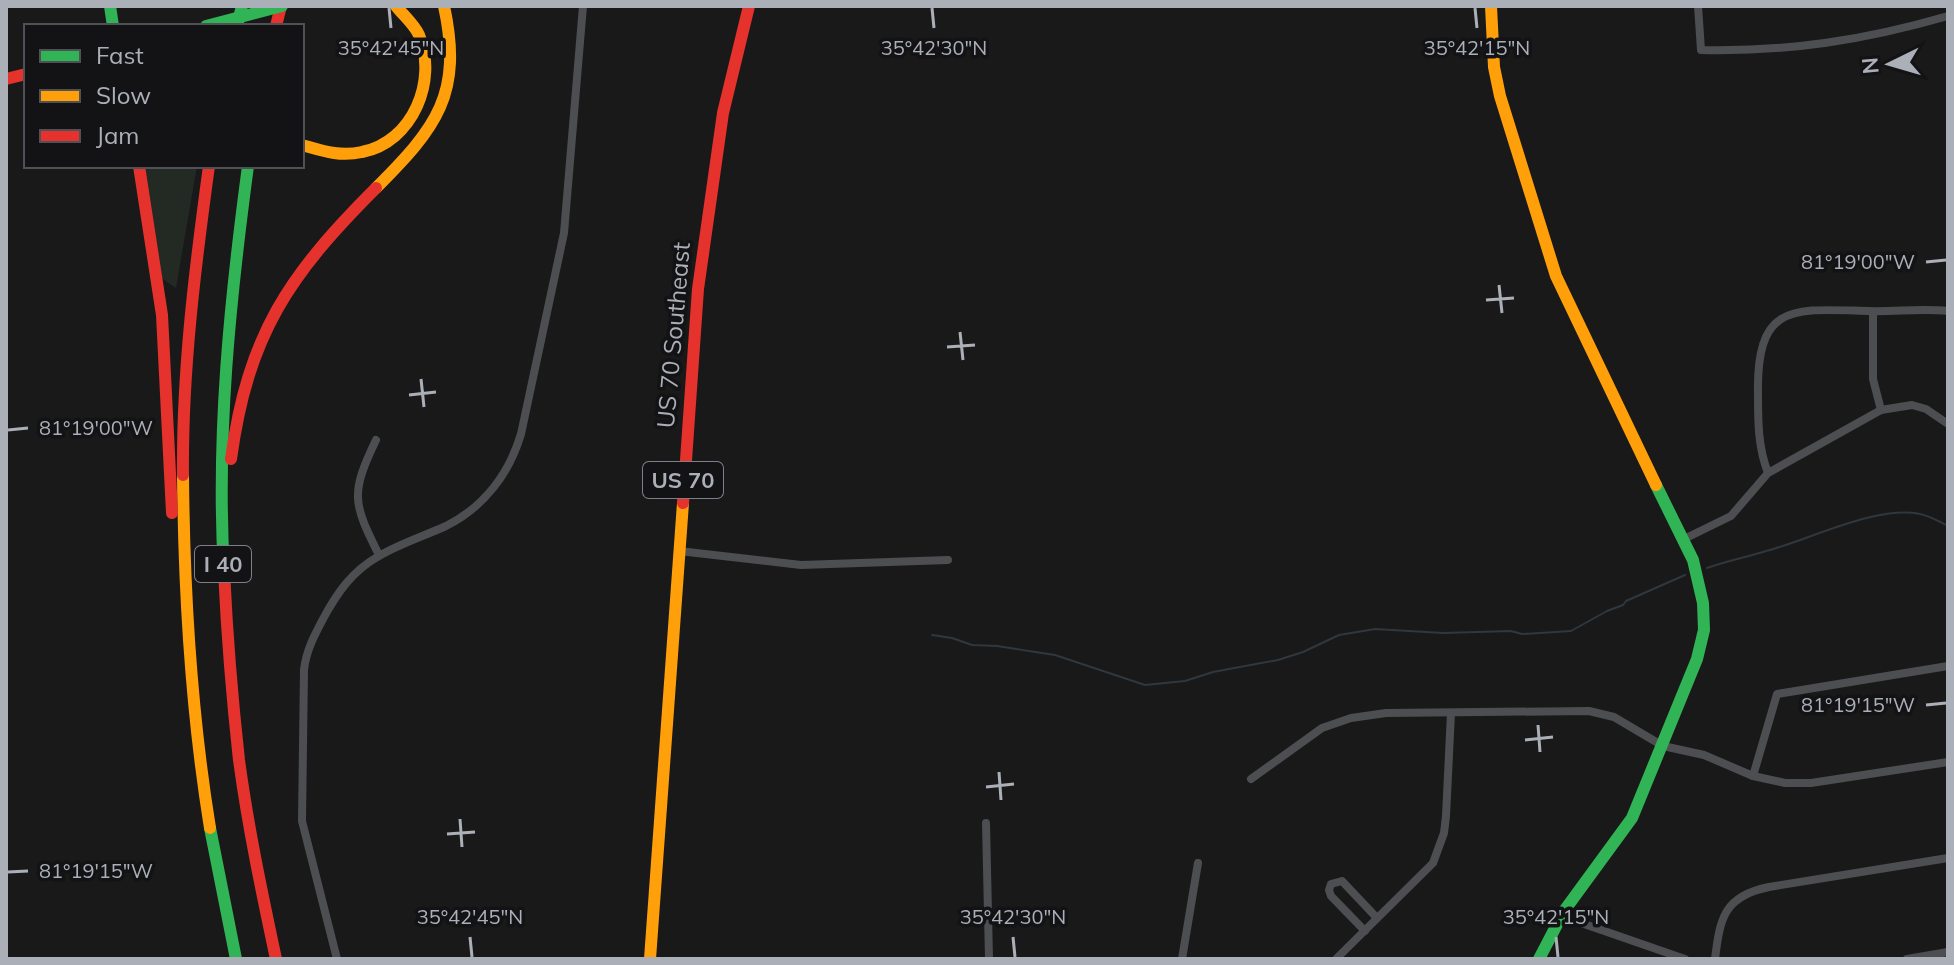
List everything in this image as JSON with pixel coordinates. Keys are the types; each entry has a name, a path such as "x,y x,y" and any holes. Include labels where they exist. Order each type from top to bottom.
{"main road":[{"path":"214,24 281,6"},
{"path":"304,146 327,154 363,152 396,135 416,112 426,84 426,60 418,33 396,6"},
{"path":"225,616 232,451 241,397 258,346 278,304 308,261 432,127 446,97 451,76 452,54 446,6"},
{"name":"US 70 Southeast","path":"650,959 693,338 707,212 723,113 749,6"},
{"path":"1491,6 1497,83 1556,276 1684,539 1698,578 1704,630 1697,659 1628,826 1561,916 1539,959"},
{"path":"139,168 157,275 164,342 182,663 190,722 205,792"},
{"name":"I 40","path":"209,168 191,305 183,503 188,639 205,792 236,959"},
{"name":"I 40","path":"248,168 229,317 224,391 221,499 225,616 241,773 258,877 276,959"}],"street":[{"path":"337,959 302,821 304,670 312,641 335,597 348,580 379,555 469,512 500,479 517,446 564,233 583,6"},
{"path":"1698,6 1701,50 1768,50 1825,45 1948,16"},
{"path":"1768,473 1761,455 1758,425 1758,365 1764,338 1774,325 1799,311 1948,311"},
{"path":"1873,312 1873,379 1881,410"},
{"path":"1684,539 1731,516 1768,473 1881,410 1912,405 1926,409 1948,424"},
{"path":"376,440 362,470 357,493 360,518 379,555"},
{"path":"678,551 810,565 948,560"},
{"path":"1753,776 1777,694 1948,666"},
{"path":"1251,779 1322,728 1341,721 1386,713 1589,711 1614,717 1663,746 1704,755 1753,776 1785,783 1811,783 1948,762"},
{"path":"1336,959 1423,875 1439,850 1446,816 1451,713"},
{"path":"986,823 989,959"},
{"path":"1715,959 1721,921 1732,903 1746,893 1948,858"},
{"path":"1182,959 1198,863"},
{"path":"1365,931 1331,896 1331,884 1342,881 1377,918"},
{"path":"1561,916 1685,959"},
{"path":"1907,959 1948,952"}],"shaded area":[{"path":"139,168 197,168 176,288 157,275"}],"waterway":[{"path":"1707,568 1883,514 1920,514 1948,526"},
{"path":"932,635 972,645 1055,655 1145,685 1185,681 1213,672 1278,660 1339,635 1375,629 1443,633 1511,631 1522,634 1571,631 1626,601 1685,575"}],"traffic: fast":[{"path":"110,6 113,24"},
{"path":"238,24 242,6"},
{"path":"214,24 282,6"},
{"path":"224,571 222,470 226,368 248,168"},
{"path":"1539,959 1564,911 1632,818 1697,659 1704,630 1703,603 1693,560 1656,485"},
{"path":"210,828 236,959"}],"traffic: slow":[{"path":"304,146 339,154 362,152 380,146 395,136 417,107 423,89 424,53 417,31 396,6"},
{"path":"376,188 415,146 440,107 450,63 444,6"},
{"path":"1491,6 1494,67 1500,96 1556,276 1656,485"},
{"path":"183,475 190,652 210,828"},
{"path":"650,959 683,503"}],"traffic: jam":[{"path":"276,24 281,6"},
{"path":"683,503 698,289 723,113 749,6"},
{"path":"6,79 24,74"},
{"path":"139,168 162,315 172,513"},
{"path":"183,475 187,359 209,168"},
{"path":"231,459 249,376 261,341 277,309 319,249 376,188"},
{"path":"224,571 239,760 276,959"}]}
